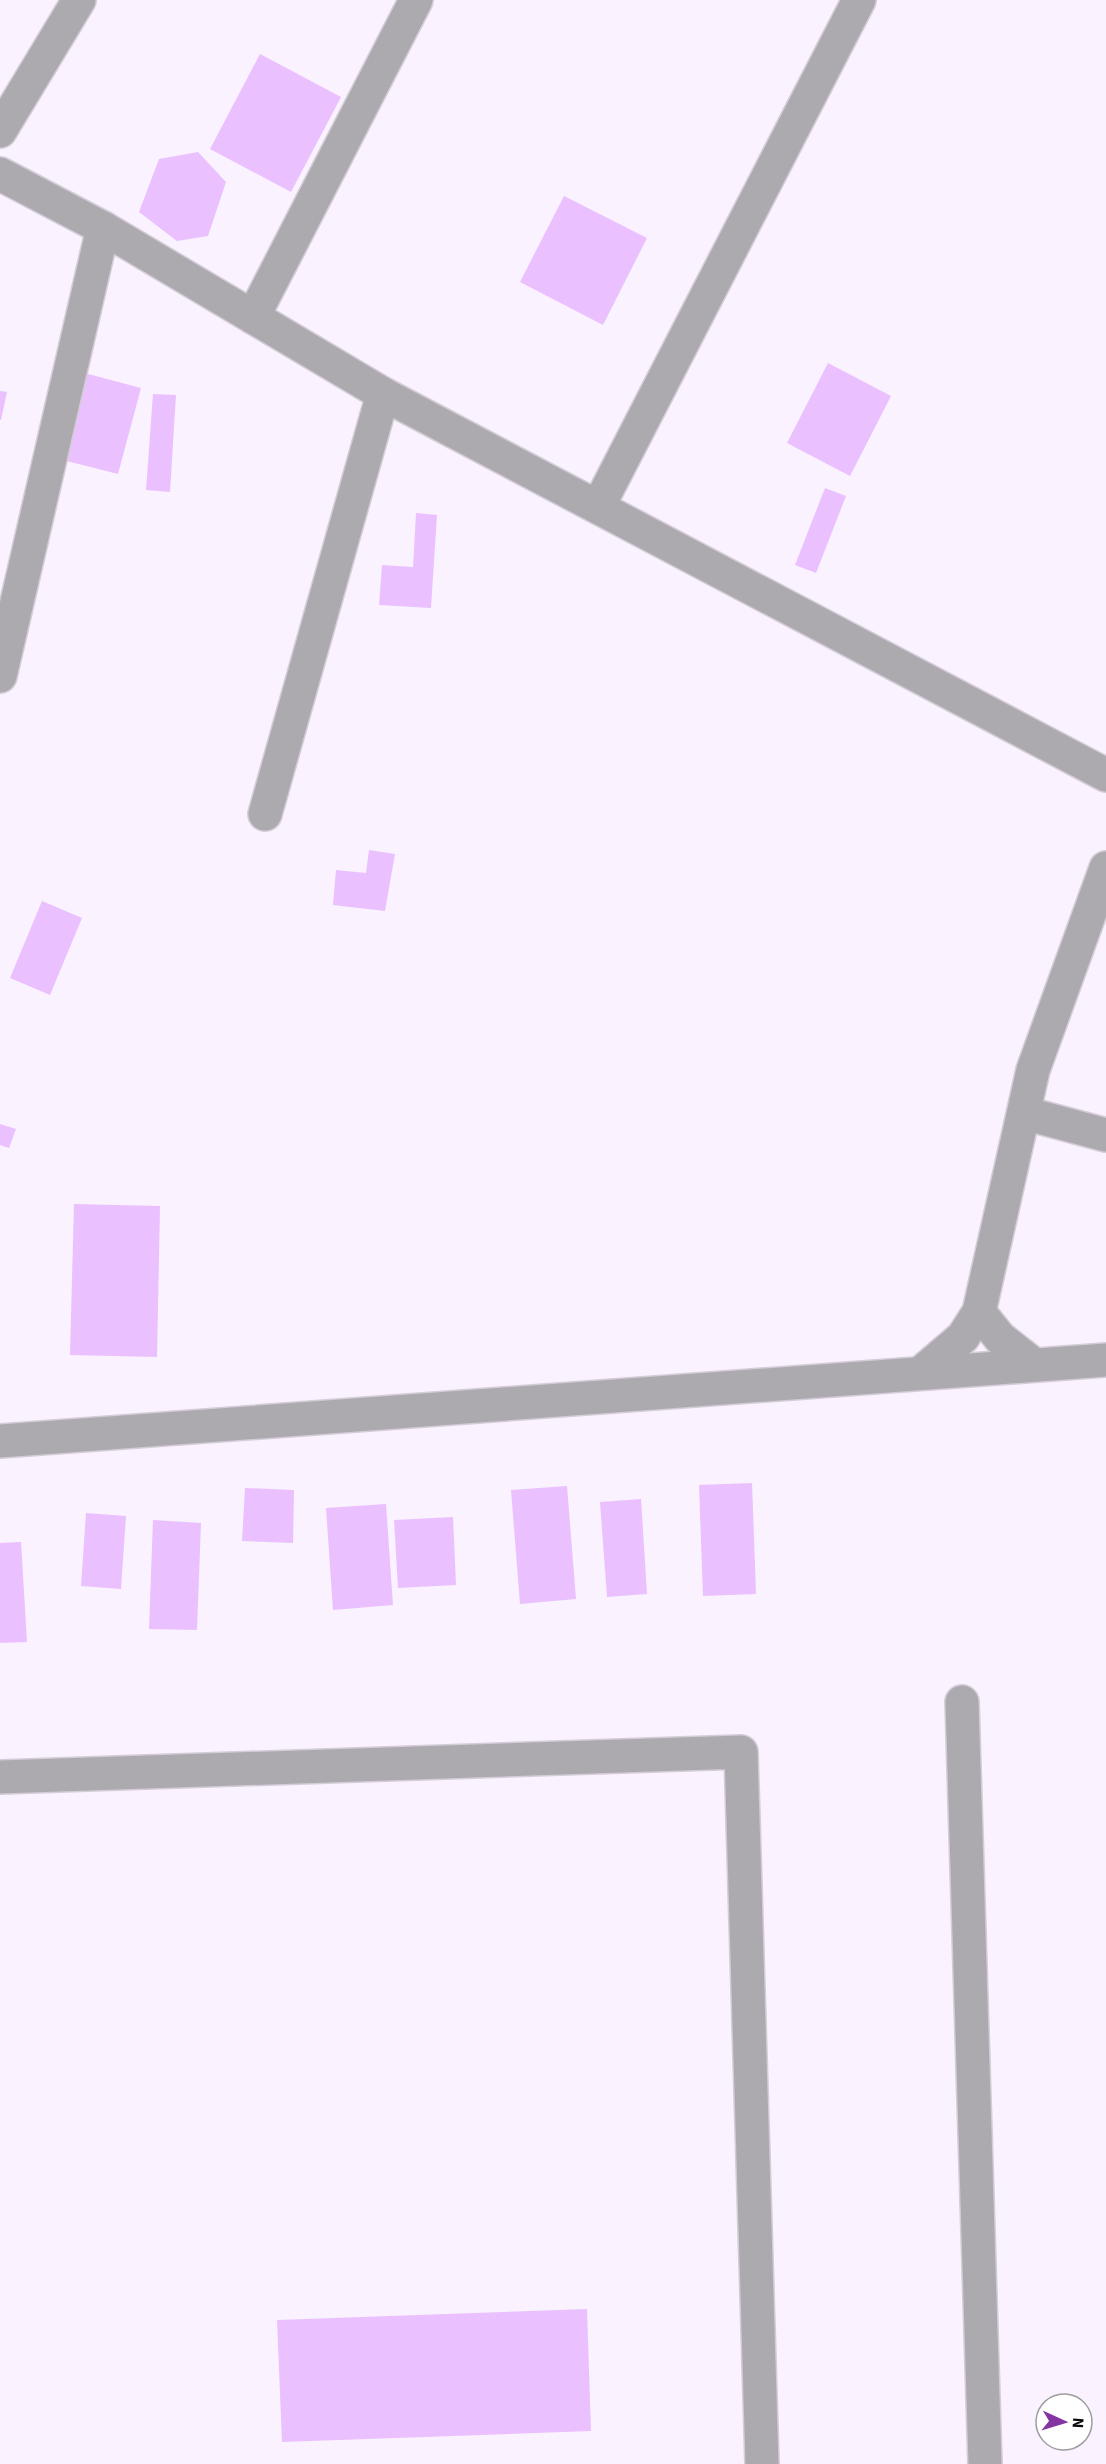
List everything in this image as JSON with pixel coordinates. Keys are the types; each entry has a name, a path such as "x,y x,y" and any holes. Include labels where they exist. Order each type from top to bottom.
{"street":[{"path":"0,131 79,0"},
{"path":"253,317 416,0"},
{"path":"598,507 859,0"},
{"path":"0,174 103,228 383,394 1106,775"},
{"path":"0,676 103,228"},
{"path":"265,814 383,394"},
{"path":"922,1372 963,1337 979,1312 1033,1070 1106,868"},
{"path":"1024,1113 1106,1135"},
{"path":"979,1312 1000,1338 1033,1364"},
{"path":"0,1441 1106,1360"},
{"path":"962,1702 985,2464"},
{"path":"0,1777 741,1752 762,2464"}],"building":[{"path":"260,54 341,97 291,192 210,149"},
{"path":"198,152 226,182 208,236 177,241 139,212 159,159"},
{"path":"564,196 647,238 603,325 520,282"},
{"path":"828,363 891,396 850,476 787,443"},
{"path":"73,370 141,388 118,474 51,457"},
{"path":"0,391 7,392 1,420 0,420"},
{"path":"153,394 176,395 170,492 146,490"},
{"path":"825,488 846,496 816,573 795,565"},
{"path":"416,513 437,515 431,608 379,605 382,565 413,567"},
{"path":"369,850 395,854 385,911 333,905 336,870 366,873"},
{"path":"42,901 82,918 50,995 10,978"},
{"path":"0,1124 16,1129 9,1148 0,1145"},
{"path":"74,1204 160,1206 157,1357 70,1355"},
{"path":"752,1483 756,1594 703,1596 699,1485"},
{"path":"567,1486 576,1599 520,1604 511,1490"},
{"path":"245,1488 294,1490 293,1543 242,1541"},
{"path":"641,1499 647,1594 607,1597 600,1502"},
{"path":"386,1504 393,1605 333,1610 326,1508"},
{"path":"86,1513 126,1516 121,1589 81,1586"},
{"path":"453,1517 456,1585 398,1588 394,1520"},
{"path":"153,1520 201,1523 197,1630 149,1629"},
{"path":"21,1542 27,1642 0,1643 0,1543"},
{"path":"587,2309 591,2431 282,2442 277,2320"}]}
